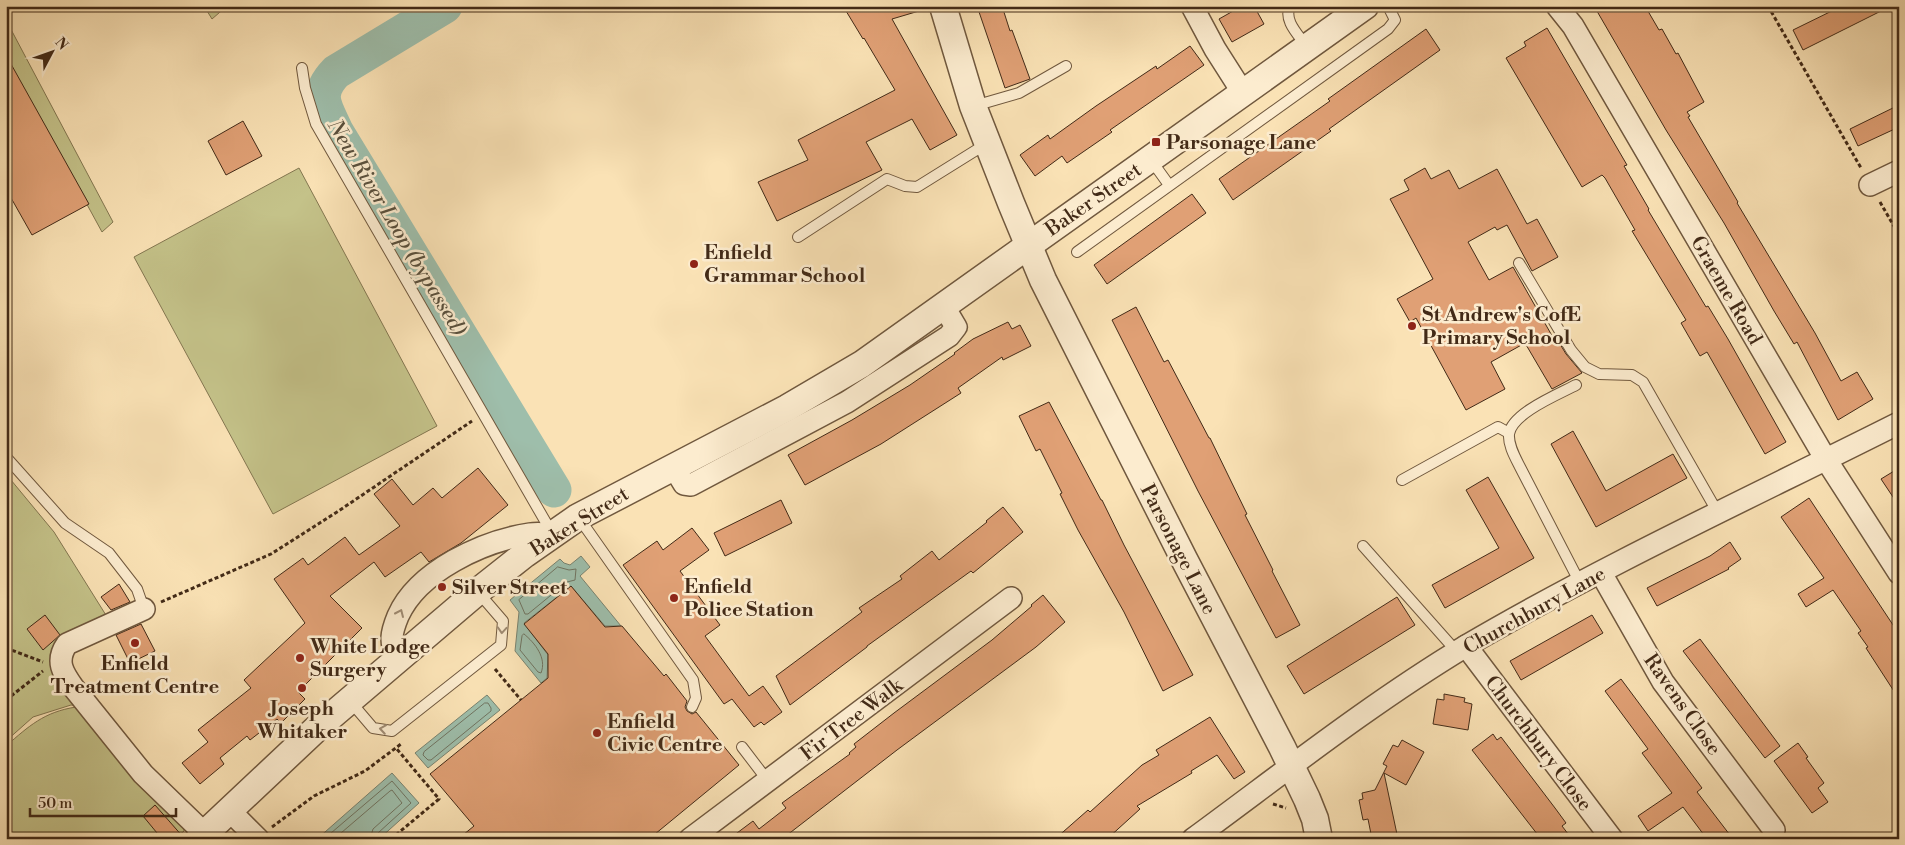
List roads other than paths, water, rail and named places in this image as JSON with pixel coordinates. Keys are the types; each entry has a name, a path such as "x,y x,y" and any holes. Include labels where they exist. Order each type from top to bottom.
{"street":[{"name":"Parsonage Lane","path":"943,6 973,106 1028,245 1054,302 1291,766 1315,819 1319,839"},
{"path":"1192,6 1215,49 1243,93"},
{"name":"Baker Street","path":"398,659 477,592 578,517 673,466 792,419 862,364 1365,6"},
{"name":"Graeme Road","path":"1557,6 1573,26 1825,458 1899,572"},
{"path":"1870,185 1899,171"},
{"name":"Churchbury Lane","path":"1193,839 1343,728 1462,649 1580,583 1899,422"},
{"path":"144,609 67,644 61,652 58,665 73,687 143,774 202,836 316,729 398,659 392,647 393,629 404,604 423,582 455,560 485,546 531,534 553,534"},
{"name":"Ravens Close","path":"1601,573 1663,682 1774,830"},
{"name":"Fir Tree Walk","path":"690,839 1012,598"},
{"name":"Churchbury Close","path":"1462,649 1612,839"},
{"path":"230,811 266,829"}],"lane":[{"path":"1290,6 1288,15 1292,26 1307,47"},
{"path":"1077,252 1388,29 1395,20 1388,6"},
{"path":"973,106 1019,93 1066,66"},
{"path":"302,68 305,88 316,124 553,534"},
{"path":"798,237 887,179 905,186 917,187 987,143"},
{"path":"1150,159 1169,185"},
{"path":"1519,263 1571,350 1585,367 1599,374 1632,375 1643,382 1718,513"},
{"path":"1576,385 1522,414 1514,423 1509,433 1511,447 1520,467 1580,583"},
{"path":"1402,480 1498,427 1509,433"},
{"path":"6,457 65,523 109,553 137,589 144,609"},
{"path":"578,517 693,680 696,698 692,707"},
{"path":"1363,546 1462,649"},
{"path":"350,700 373,728 392,731 501,645 503,620 477,592"},
{"path":"742,747 768,781"}],"water":[{"path":"581,556 590,567 580,576 621,626 605,626 571,586 524,623 548,655 547,678 541,683 515,651 519,612 510,600 560,559 570,565"},
{"path":"487,695 500,710 428,768 415,753"},
{"path":"392,773 419,803 379,839 317,839"}],"waterway":[{"name":"New River Loop (bypassed)","path":"445,6 336,72 325,87 323,94 325,107 336,131 554,490"}],"place":[{"name":"Parsonage Lane","path":"1156,142"},
{"name":"Enfield Grammar School","path":"694,264"},
{"name":"St Andrew's CofE Primary School","path":"1412,326"},
{"name":"Silver Street","path":"442,587"},
{"name":"Enfield Police Station","path":"674,598"},
{"name":"Enfield Treatment Centre","path":"135,643"},
{"name":"White Lodge Surgery","path":"300,658"},
{"name":"Joseph Whitaker","path":"302,688"},
{"name":"Enfield Civic Centre","path":"597,733"}]}
